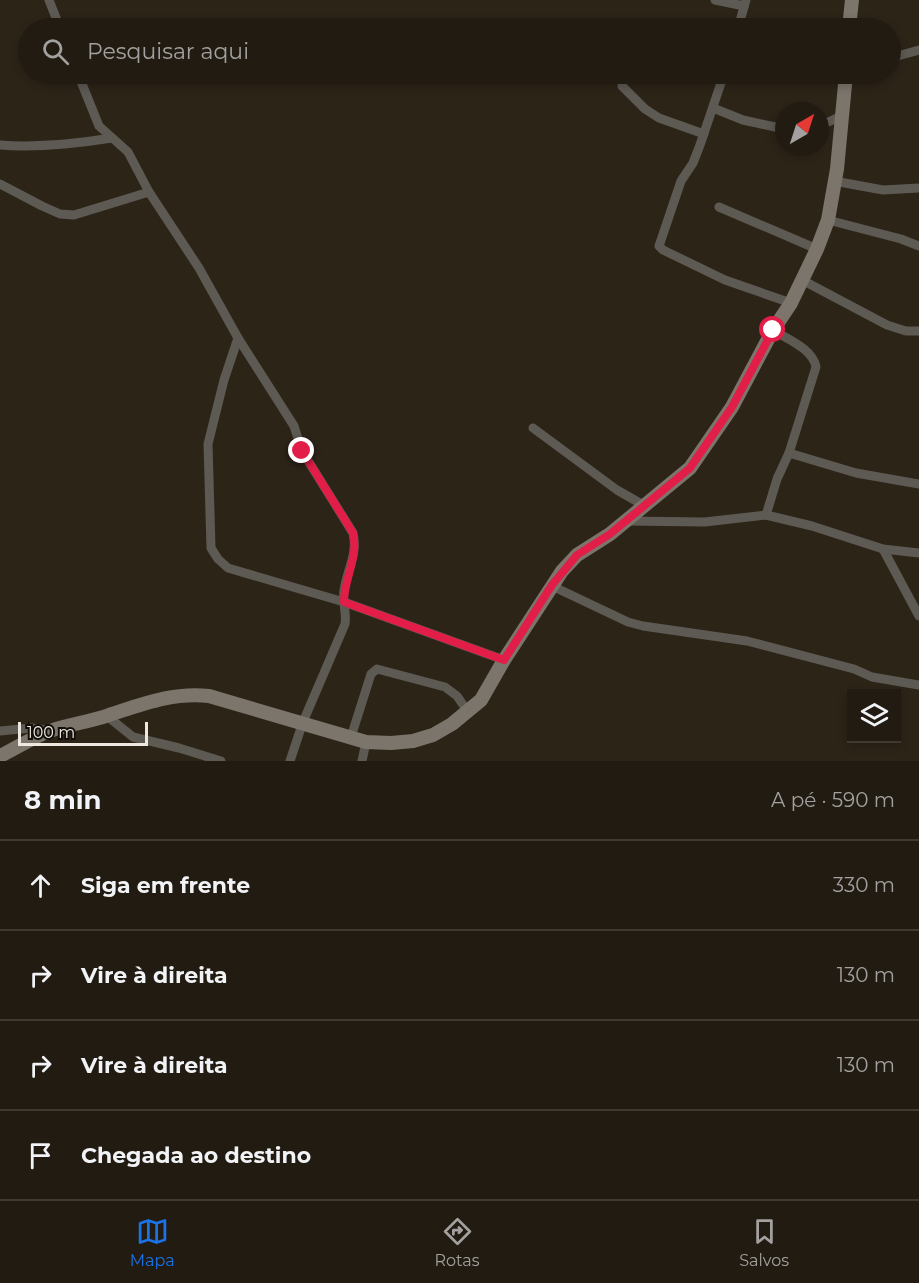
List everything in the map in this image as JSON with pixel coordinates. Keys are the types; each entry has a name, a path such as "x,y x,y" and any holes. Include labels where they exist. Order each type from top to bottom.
{"street":[{"path":"49,0 56,18"},
{"path":"715,0 745,3 741,18"},
{"path":"850,18 852,0"},
{"path":"901,55 919,50"},
{"path":"82,84 99,126 128,152 149,192 199,268 238,339 294,426 302,451 353,533 354,557 344,589 347,616 345,624 303,722 290,761"},
{"path":"721,84 693,163 681,181 659,246 725,280 791,303"},
{"path":"0,756 51,731 107,716 144,702 192,694 209,696 366,742 413,741 433,735 468,712 481,700 552,585 577,555 626,521 690,468 732,407 773,330 791,303 828,220 845,84"},
{"path":"622,86 652,114 704,134"},
{"path":"713,108 743,120 775,127"},
{"path":"829,122 841,116"},
{"path":"0,145 21,147 65,145 112,138"},
{"path":"834,181 883,190 919,188"},
{"path":"0,184 42,206 60,213 74,215 149,192"},
{"path":"719,207 817,249"},
{"path":"828,220 919,246"},
{"path":"802,280 887,325 906,331 919,332"},
{"path":"766,515 777,479 789,453 816,367 809,353 773,330"},
{"path":"238,339 224,380 208,444 211,548 218,559 228,568 344,602 504,660"},
{"path":"533,428 617,490 645,506"},
{"path":"789,453 856,473 919,484"},
{"path":"626,521 705,522 766,515 812,526 883,549 919,553"},
{"path":"883,549 919,616"},
{"path":"552,585 628,622 739,639 854,669 872,677 919,685"},
{"path":"351,737 371,674 377,669 445,687 457,696 468,712"},
{"path":"107,716 133,737 221,761"},
{"path":"0,731 31,728 51,731"},
{"path":"362,761 366,742"}],"route":[{"path":"302,451 353,533 354,557 344,589 344,602 504,660 552,585 577,555 610,534 690,468 732,407 773,330"}]}
